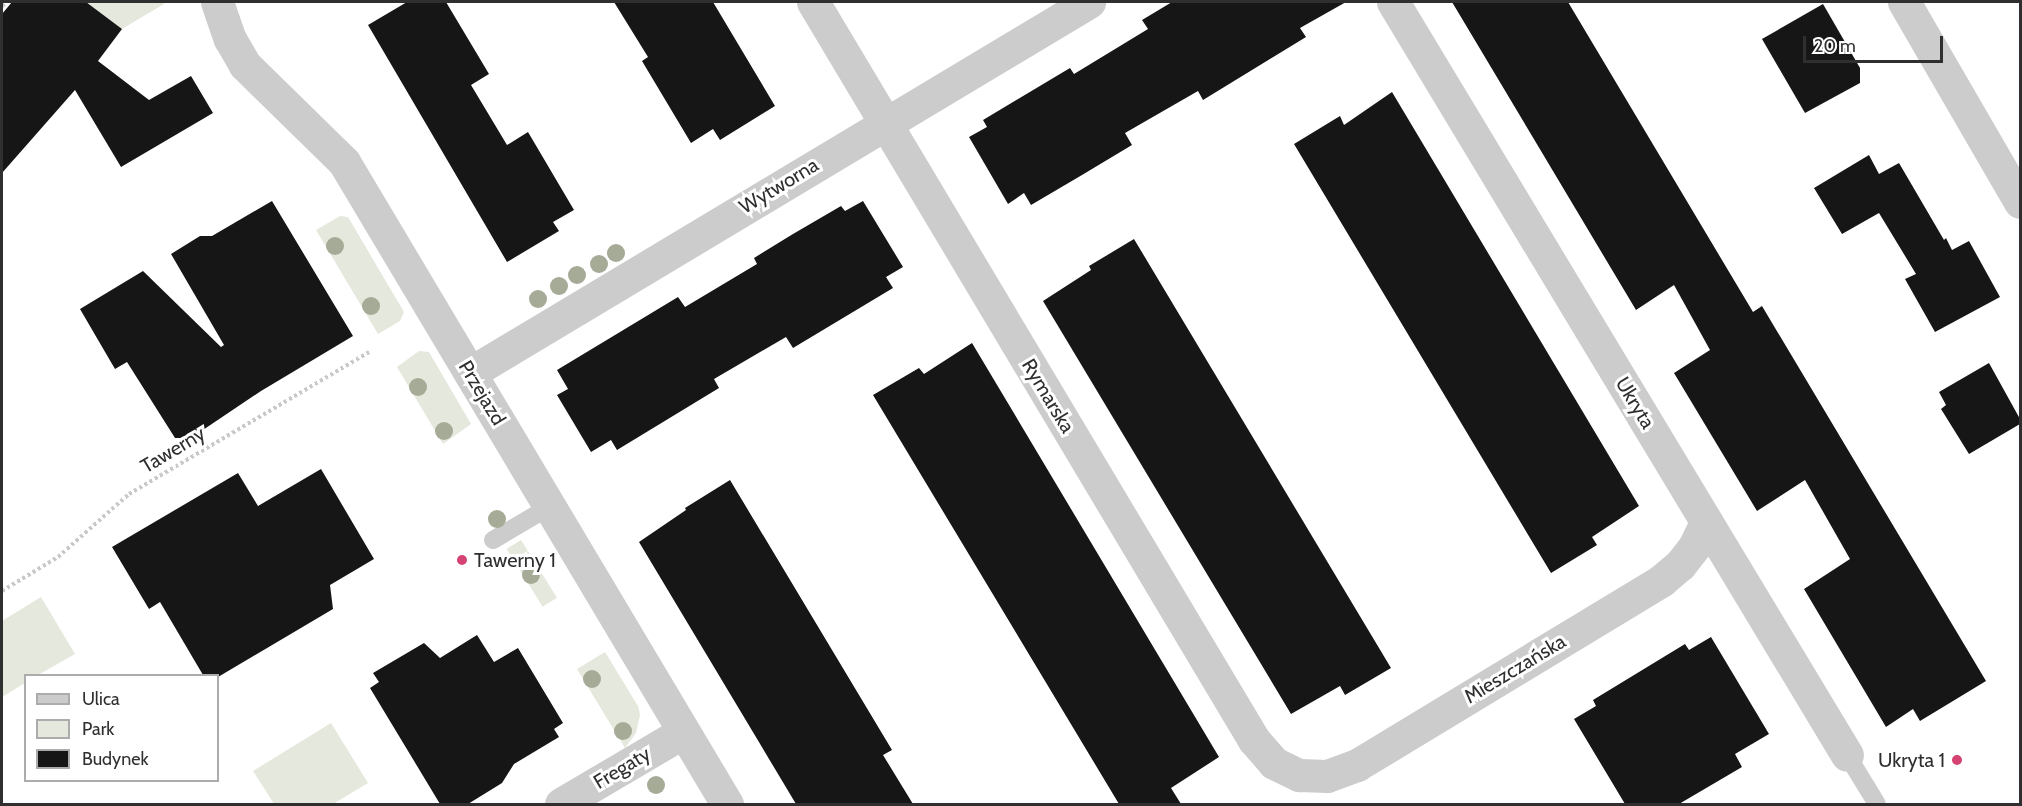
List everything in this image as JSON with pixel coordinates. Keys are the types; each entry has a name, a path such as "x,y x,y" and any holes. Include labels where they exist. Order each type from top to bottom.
{"street":[{"name":"Przejazd","path":"217,2 230,39 245,65 345,162 727,804"},
{"name":"Rymarska","path":"813,2 1254,740 1274,763 1299,775"},
{"name":"Wytworna","path":"470,373 1089,2"},
{"name":"Ukryta","path":"1393,2 1847,755"},
{"path":"1904,2 2020,202"},
{"name":"Mieszczańska","path":"1299,775 1327,776 1357,765 1662,580 1680,565 1694,547 1706,522"},
{"name":"Fregaty","path":"561,804 683,732"}],"lane":[{"path":"493,540 549,507"},
{"name":"Ukryta","path":"1847,755 1877,804"}],"path":[{"path":"2,6 6,2"},
{"name":"Tawerny","path":"2,591 58,557 129,494 371,351"}],"green space":[{"path":"86,2 163,2 164,4 122,29"},
{"path":"340,216 348,217 404,312 400,321 378,334 316,230"},
{"path":"419,351 429,352 471,424 443,444 397,367"},
{"path":"521,540 557,598 543,607 507,549"},
{"path":"41,597 75,654 40,674 24,674 24,684 2,697 2,621"},
{"path":"605,652 638,706 640,715 636,733 625,748 577,669"},
{"path":"331,723 368,783 333,804 274,804 253,771"}],"building":[{"path":"12,2 86,2 122,29 98,61 149,100 191,76 213,113 121,167 75,90 2,173 2,14"},
{"path":"407,2 446,2 489,74 471,85 507,145 528,132 574,210 553,222 559,231 507,262 368,25"},
{"path":"614,2 713,2 775,106 720,140 713,129 691,143 642,61 648,57"},
{"path":"1172,2 1346,2 1300,28 1306,37 1203,100 1198,91 1125,133 1132,145 1082,175 1031,205 1024,193 1008,204 969,137 987,127 983,120 1070,68 1074,74 1148,29 1142,20"},
{"path":"1452,2 1568,2 1753,312 1762,306 1986,681 1920,721 1913,709 1886,727 1804,589 1850,559 1805,480 1757,511 1674,373 1710,350 1674,285 1636,310"},
{"path":"1823,4 1860,68 1860,83 1805,113 1762,39"},
{"path":"1392,92 1639,506 1592,537 1597,545 1551,573 1294,144 1340,116 1344,125"},
{"path":"1869,155 1879,174 1899,163 1944,240 1946,238 1952,250 1969,241 2000,297 1935,332 1905,279 1916,274 1879,213 1842,234 1814,188"},
{"path":"272,201 353,336 261,391 191,438 175,438 127,362 115,369 80,309 143,271 221,347 224,345 171,254 200,236 212,236"},
{"path":"863,201 903,267 886,277 893,288 793,348 786,337 714,379 719,388 617,450 611,440 591,452 557,395 568,389 557,370 678,297 685,307 757,264 754,258 793,234 841,206 845,211"},
{"path":"1134,239 1391,668 1345,695 1340,686 1291,714 1043,301 1091,270 1089,266"},
{"path":"972,343 1219,757 1171,788 1181,804 1119,804 873,395 919,368 924,374"},
{"path":"1989,363 2020,419 2020,424 1969,454 1941,409 1946,405 1939,392"},
{"path":"321,469 374,559 330,585 333,609 219,676 219,674 202,674 160,602 149,609 112,547 238,473 258,506"},
{"path":"730,480 892,750 883,755 913,804 796,804 639,542 686,510 685,508"},
{"path":"477,635 494,662 518,648 563,723 554,729 559,737 514,764 502,783 468,804 440,804 370,688 379,682 373,673 424,643 440,658"},
{"path":"1711,637 1769,734 1735,754 1742,767 1679,804 1625,804 1574,719 1596,706 1593,700 1685,644 1689,650"}],"place":[{"name":"Tawerny 1","path":"462,560"},
{"name":"Ukryta 1","path":"1957,760"}]}
